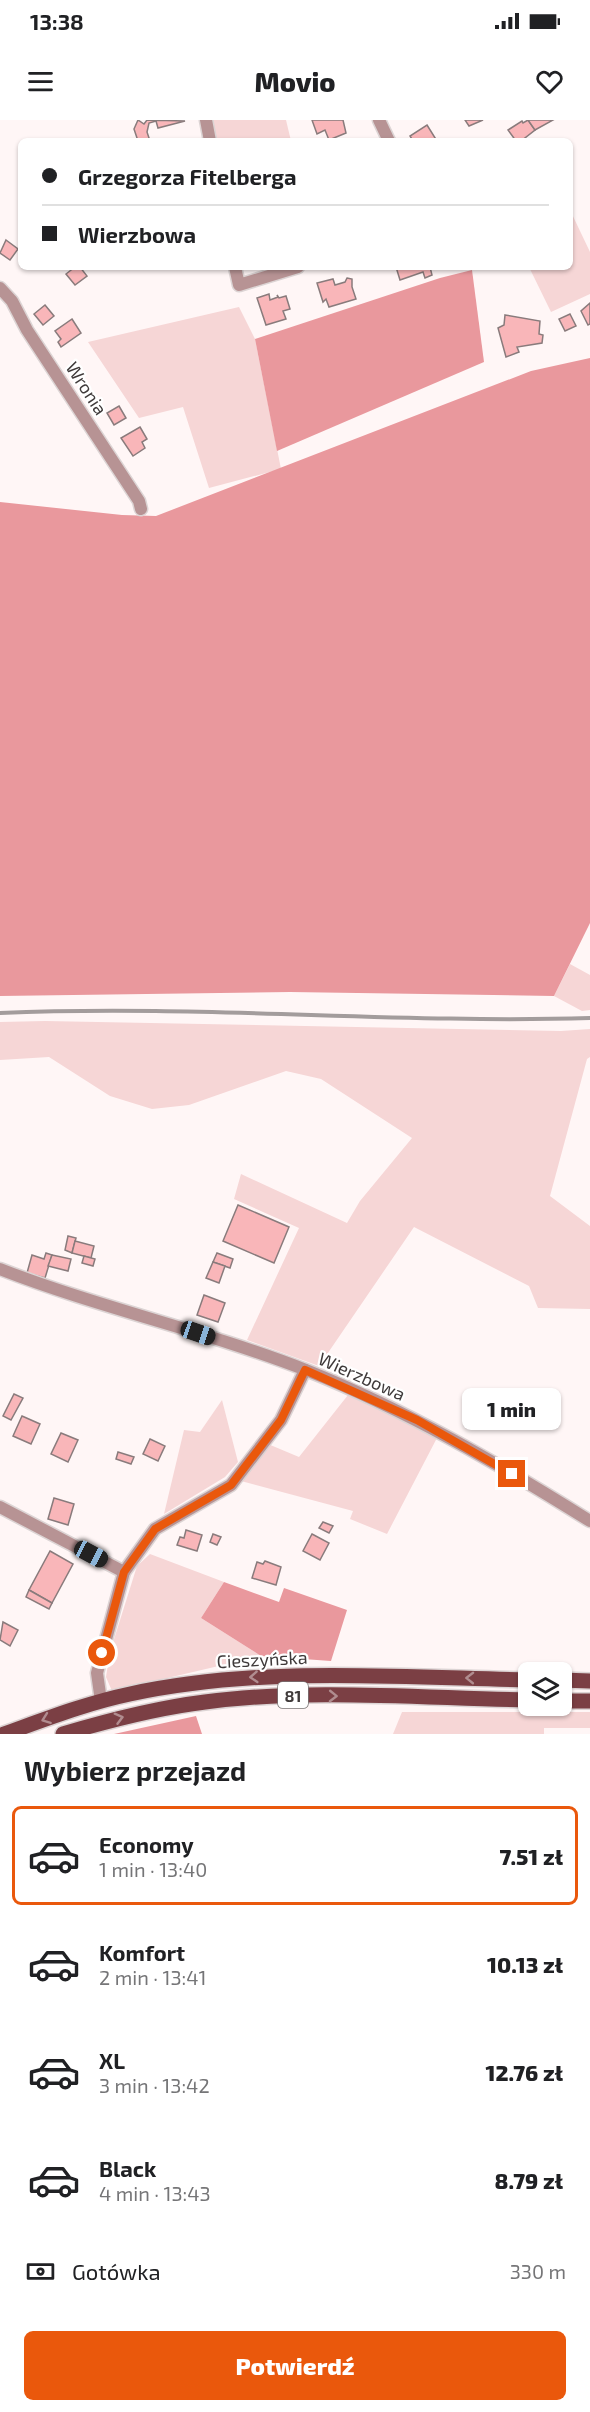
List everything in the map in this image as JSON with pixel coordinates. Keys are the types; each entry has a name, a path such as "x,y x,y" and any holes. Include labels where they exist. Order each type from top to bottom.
{"main road":[{"name":"Cieszyńska","path":"4,1734 101,1701 203,1682 288,1675 518,1680"},
{"path":"572,1680 590,1681"},
{"name":"Cieszyńska","path":"63,1734 123,1716 205,1702 250,1698 318,1695 518,1700"},
{"path":"572,1701 590,1701"}],"street":[{"path":"206,120 209,138"},
{"path":"379,120 387,138"},
{"path":"236,270 239,285 288,270"},
{"name":"Wronia","path":"0,288 12,302 27,330 139,501 141,509"},
{"name":"Wierzbowa","path":"0,1269 63,1293 176,1326 305,1370 417,1420 590,1521"},
{"path":"101,1701 97,1673 124,1572 155,1529 231,1485 281,1420 305,1370"},
{"path":"0,1507 124,1572"}],"shaded area":[{"path":"213,120 286,120 290,138 216,138"},
{"path":"573,216 590,252 590,294 551,312 530,270 573,270"},
{"path":"472,270 484,362 277,451 255,339 440,278"},
{"path":"239,307 255,339 281,469 209,488 183,407 139,418 88,342"},
{"path":"590,358 590,923 554,996 290,992 0,996 0,502 122,515 156,516 531,371"},
{"path":"570,964 590,975 590,1010 582,1011 554,996"},
{"path":"0,1022 561,1031 590,1029 590,1057 587,1059 550,1196 590,1226 590,1309 538,1308 529,1286 414,1227 319,1366 247,1340 299,1228 234,1199 241,1174 347,1223 360,1201 412,1138 321,1079 286,1071 189,1105 152,1109 110,1096 49,1057 0,1060"},
{"path":"348,1395 438,1436 387,1534 350,1519 353,1511 241,1481 268,1444 299,1457"},
{"path":"222,1400 238,1462 225,1477 164,1514 184,1430 200,1432"},
{"path":"150,1554 224,1582 201,1618 261,1656 112,1691 106,1677 110,1652 137,1566"},
{"path":"224,1582 279,1602 284,1588 347,1610 331,1661 261,1656 201,1618"},
{"path":"402,1712 518,1712 518,1716 572,1716 572,1712 590,1712 590,1728 544,1728 544,1734 393,1734"},
{"path":"196,1716 202,1734 114,1734"}],"building":[{"path":"138,120 144,124 147,120 185,121 158,128 156,121 149,123 147,132 149,138 137,138 134,129"},
{"path":"312,120 343,120 346,133 334,138 328,138 325,130 317,134"},
{"path":"465,120 483,120 469,126"},
{"path":"528,120 535,130 525,138 514,138 508,130 522,121 523,123"},
{"path":"528,120 553,120 535,130"},
{"path":"427,125 435,138 411,138 410,136"},
{"path":"6,240 18,249 10,260 0,253"},
{"path":"71,270 82,270 87,276 75,285 66,274"},
{"path":"397,270 431,270 432,275 425,278 423,272 400,280"},
{"path":"347,278 352,279 356,299 329,307 326,299 323,302 317,283 333,279 335,285 345,282"},
{"path":"269,294 270,300 278,297 277,295 279,298 286,296 290,309 283,311 286,319 266,325 257,298"},
{"path":"590,303 590,324 588,325 581,311"},
{"path":"45,305 54,316 43,325 34,314"},
{"path":"570,314 576,326 565,331 559,319"},
{"path":"505,315 540,321 539,334 543,335 542,343 517,347 519,352 506,357 498,328 504,325"},
{"path":"72,319 81,333 61,347 58,342 61,339 55,331"},
{"path":"119,406 126,418 114,425 107,413"},
{"path":"140,427 147,439 142,442 145,448 133,456 121,438"},
{"path":"238,1205 289,1227 274,1263 223,1241"},
{"path":"68,1236 76,1238 72,1253 65,1250"},
{"path":"75,1241 94,1246 91,1258 72,1253"},
{"path":"46,1253 52,1255 45,1278 27,1273 32,1255 44,1259"},
{"path":"217,1253 233,1259 230,1268 213,1262"},
{"path":"52,1255 71,1259 68,1271 48,1266"},
{"path":"84,1256 95,1259 93,1266 82,1263"},
{"path":"213,1262 225,1266 219,1283 206,1278"},
{"path":"204,1295 225,1303 218,1322 197,1315"},
{"path":"14,1394 23,1398 11,1420 3,1416"},
{"path":"22,1416 40,1424 31,1444 13,1436"},
{"path":"61,1433 78,1440 68,1462 51,1454"},
{"path":"150,1439 165,1446 158,1461 143,1454"},
{"path":"118,1452 134,1457 131,1464 116,1459"},
{"path":"54,1498 74,1504 68,1525 48,1519"},
{"path":"323,1522 333,1526 329,1533 319,1528"},
{"path":"186,1530 202,1535 197,1551 177,1545 180,1537 184,1538"},
{"path":"213,1534 221,1537 217,1545 210,1542"},
{"path":"312,1534 329,1543 320,1560 303,1551"},
{"path":"50,1551 73,1564 52,1603 29,1590"},
{"path":"265,1561 281,1567 276,1585 252,1578 257,1562 263,1564"},
{"path":"29,1590 52,1603 49,1609 26,1597"},
{"path":"3,1622 18,1630 10,1646 0,1640"}],"railway":[{"path":"0,1013 148,1011 442,1018 590,1018"}],"route":[{"path":"102,1653 124,1572 155,1529 231,1485 281,1420 305,1370 417,1420 512,1474"}]}
